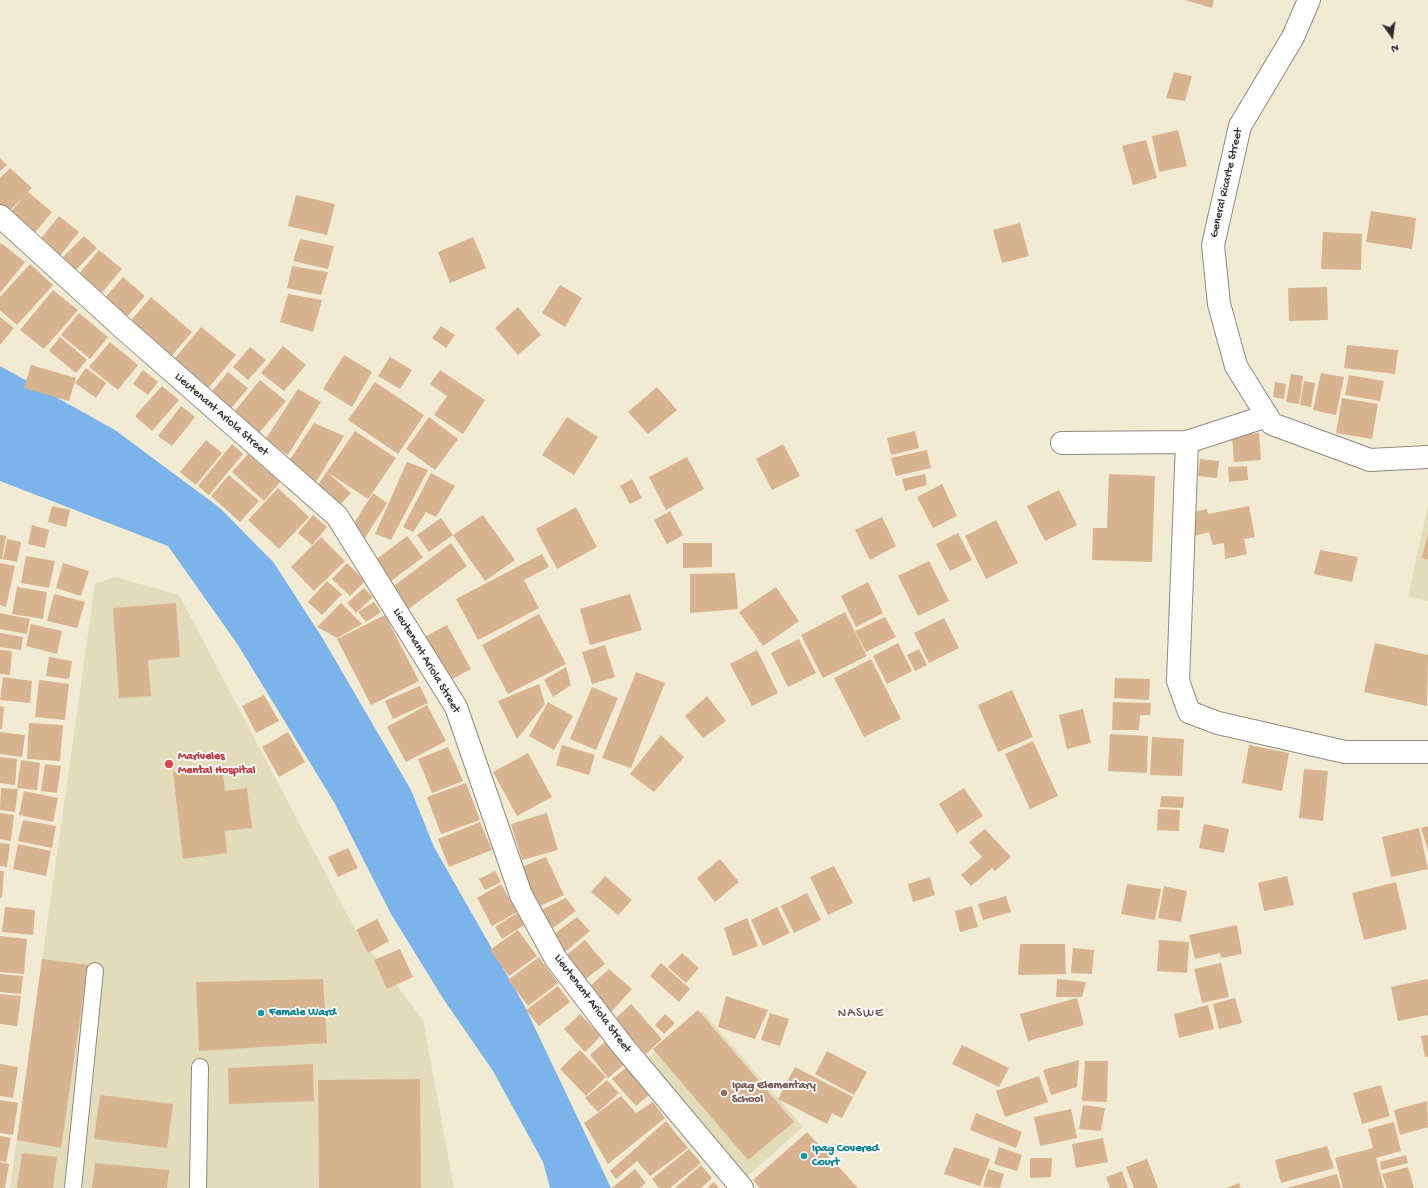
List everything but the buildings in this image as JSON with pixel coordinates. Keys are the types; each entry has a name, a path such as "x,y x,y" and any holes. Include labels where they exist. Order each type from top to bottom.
{"street":[{"name":"General Ricarte Street","path":"1309,0 1293,37 1240,126 1213,245 1219,304 1236,366 1272,424 1370,460 1428,457"},
{"name":"Lieutenant Ariola Street","path":"0,216 124,329 337,516 456,707 521,895 556,959 622,1046 742,1188"},
{"path":"1062,444 1187,442 1267,416"},
{"path":"1187,442 1178,681 1189,712 1218,723 1345,752 1428,752"}],"lane":[{"path":"73,1188 95,971"},
{"path":"198,1188 200,1067"}],"shaded area":[{"path":"1428,505 1428,601 1408,597"},
{"name":"Mariveles Mental Hospital","path":"115,577 179,595 357,933 423,1020 454,1188 10,1188 95,584"},
{"name":"Ipag Elementary School","path":"702,1011 803,1127 743,1180 647,1059"}],"water":[{"path":"0,366 115,430 220,508 274,563 323,639 411,790 434,847 524,1005 611,1188 550,1188 543,1162 493,1071 444,1000 391,914 334,802 238,645 168,546 0,481"}],"place":[{"name":"Mariveles Mental Hospital","path":"169,764"},
{"name":"Female Ward","path":"261,1013"},
{"name":"Ipag Elementary School","path":"724,1093"},
{"name":"Ipag Covered Court","path":"804,1156"}],"district":[{"name":"NASWE","path":"861,1014"}]}
